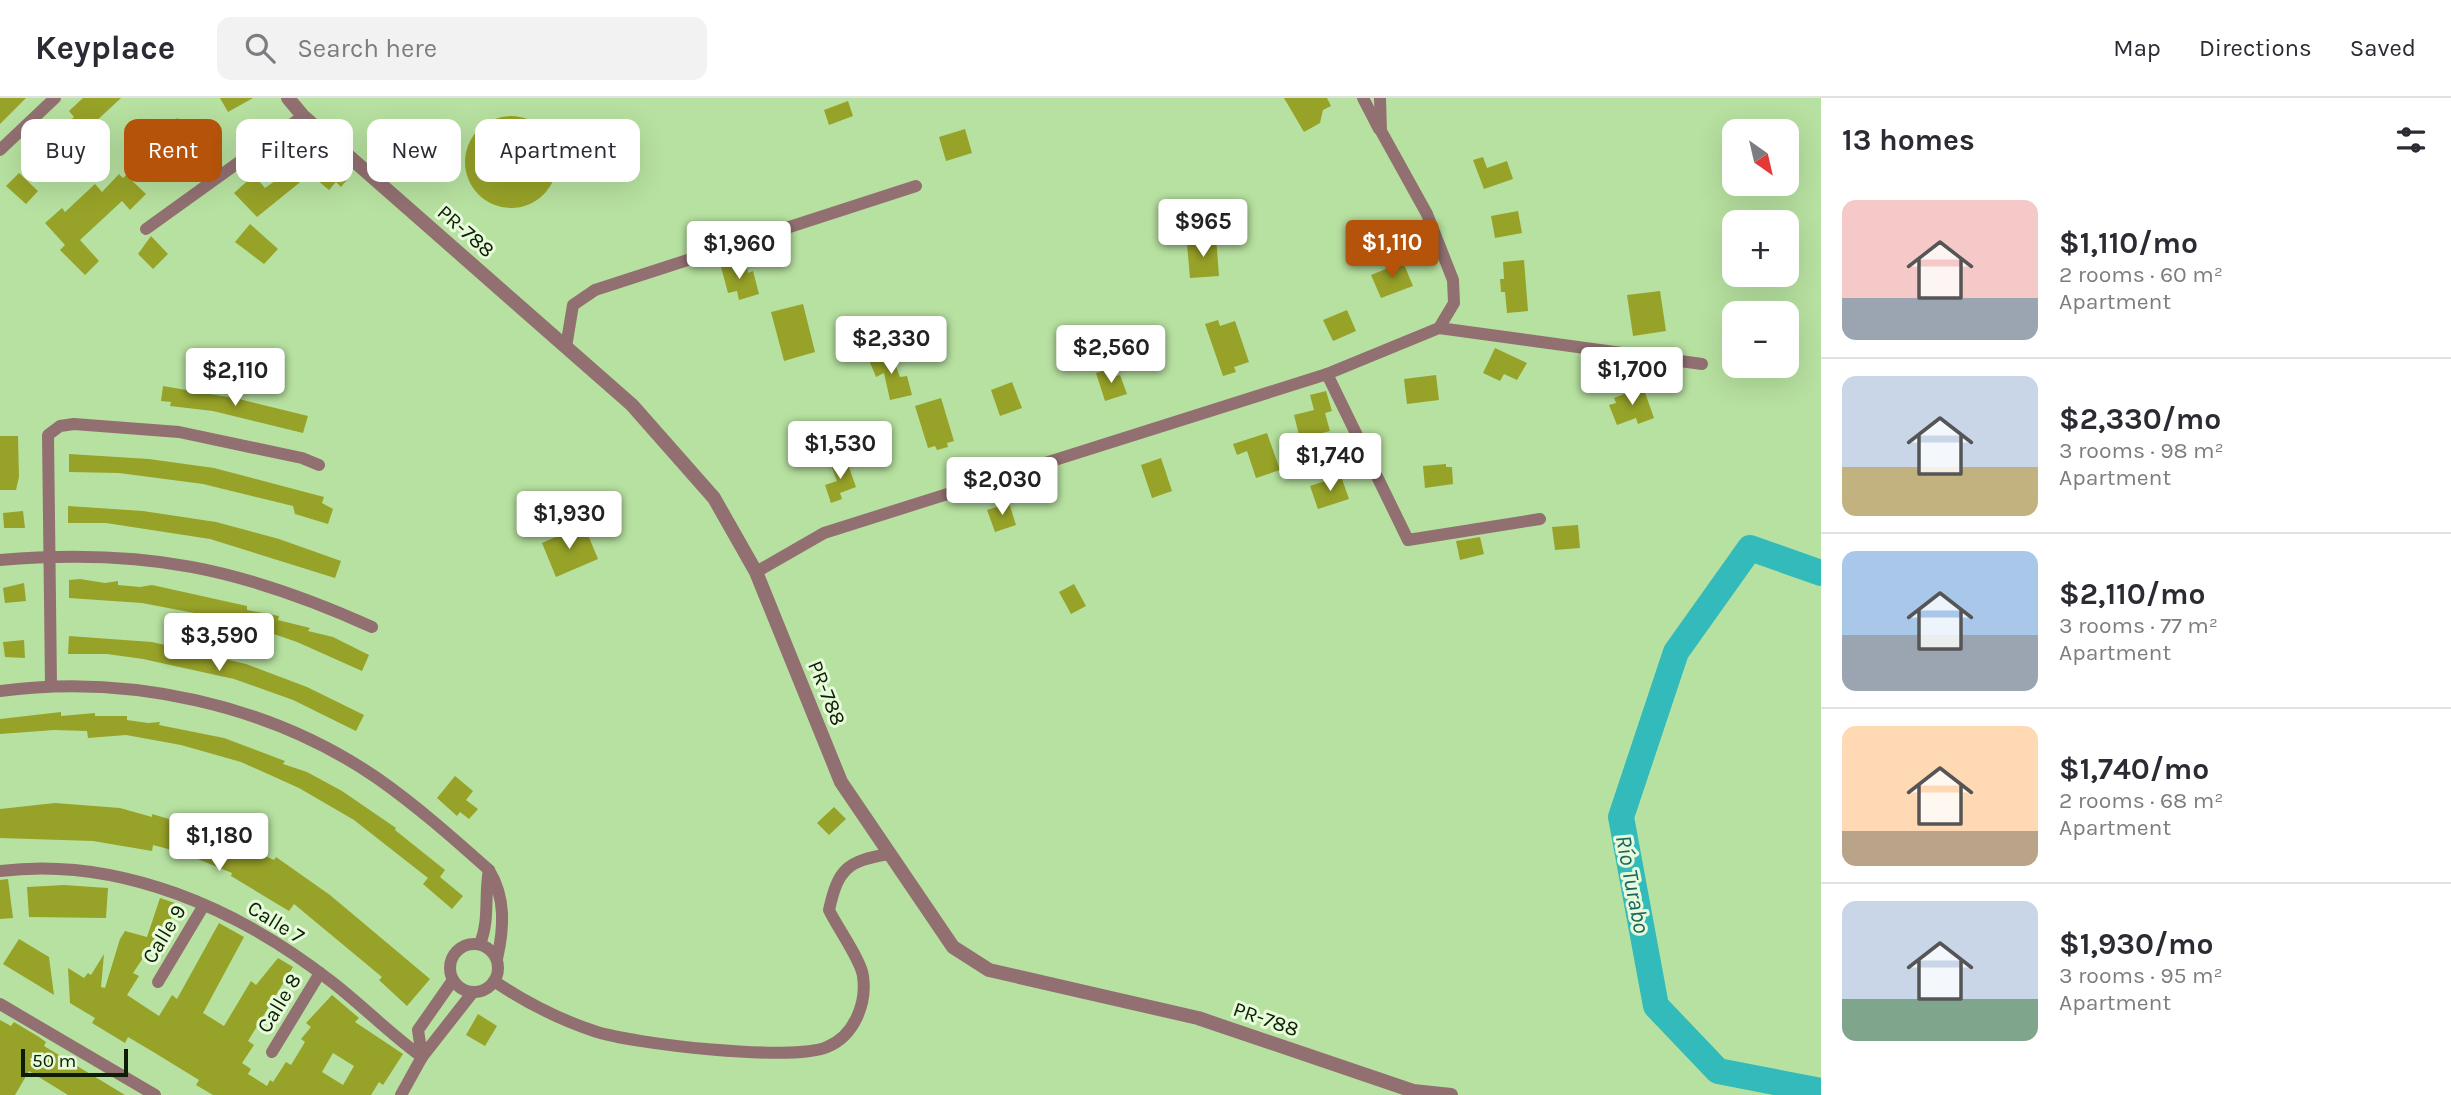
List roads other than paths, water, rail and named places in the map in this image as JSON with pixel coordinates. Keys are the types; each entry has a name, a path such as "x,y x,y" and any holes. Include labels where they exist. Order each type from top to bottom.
{"street":[{"path":"0,150 55,98"},
{"name":"PR-788","path":"288,98 303,116 632,405 714,498 755,572 841,782 953,947 989,970 1198,1018 1413,1091 1451,1095"},
{"path":"1363,98 1427,214 1453,280 1454,303 1439,328"},
{"path":"1380,98 1381,131"},
{"path":"146,229 303,116"},
{"path":"566,346 573,306 595,290 916,187"},
{"path":"755,572 824,533 1327,374 1439,328 1702,364"},
{"path":"1327,374 1408,540 1540,519"},
{"path":"51,684 48,435 60,425 179,432 302,458 319,465"},
{"path":"0,560 49,556 121,556 194,565 278,588 372,627"},
{"path":"0,691 51,684 144,690 245,713 321,747 375,777 431,819 489,870 499,887 480,944"},
{"path":"494,981 530,1005 596,1032 662,1044 798,1054 828,1047 854,1026 862,1001 863,974 829,911 835,884 845,869 863,858 889,854"},
{"name":"Calle 7","path":"0,872 38,867 114,875 204,905 254,927 320,973 422,1057"},
{"path":"495,904 503,934 494,981 473,992 458,986 453,980 450,964 457,950 464,946 480,944 487,947 497,959"},
{"name":"Calle 9","path":"158,982 204,905"},
{"name":"Calle 8","path":"272,1052 320,973"},
{"path":"422,1057 418,1030 453,980"},
{"path":"401,1095 422,1057 473,992"},
{"path":"0,1004 155,1095"}],"waterway":[{"name":"Río Turabo","path":"1821,573 1750,548 1676,652 1621,817 1656,1006 1718,1071 1821,1091"}]}
